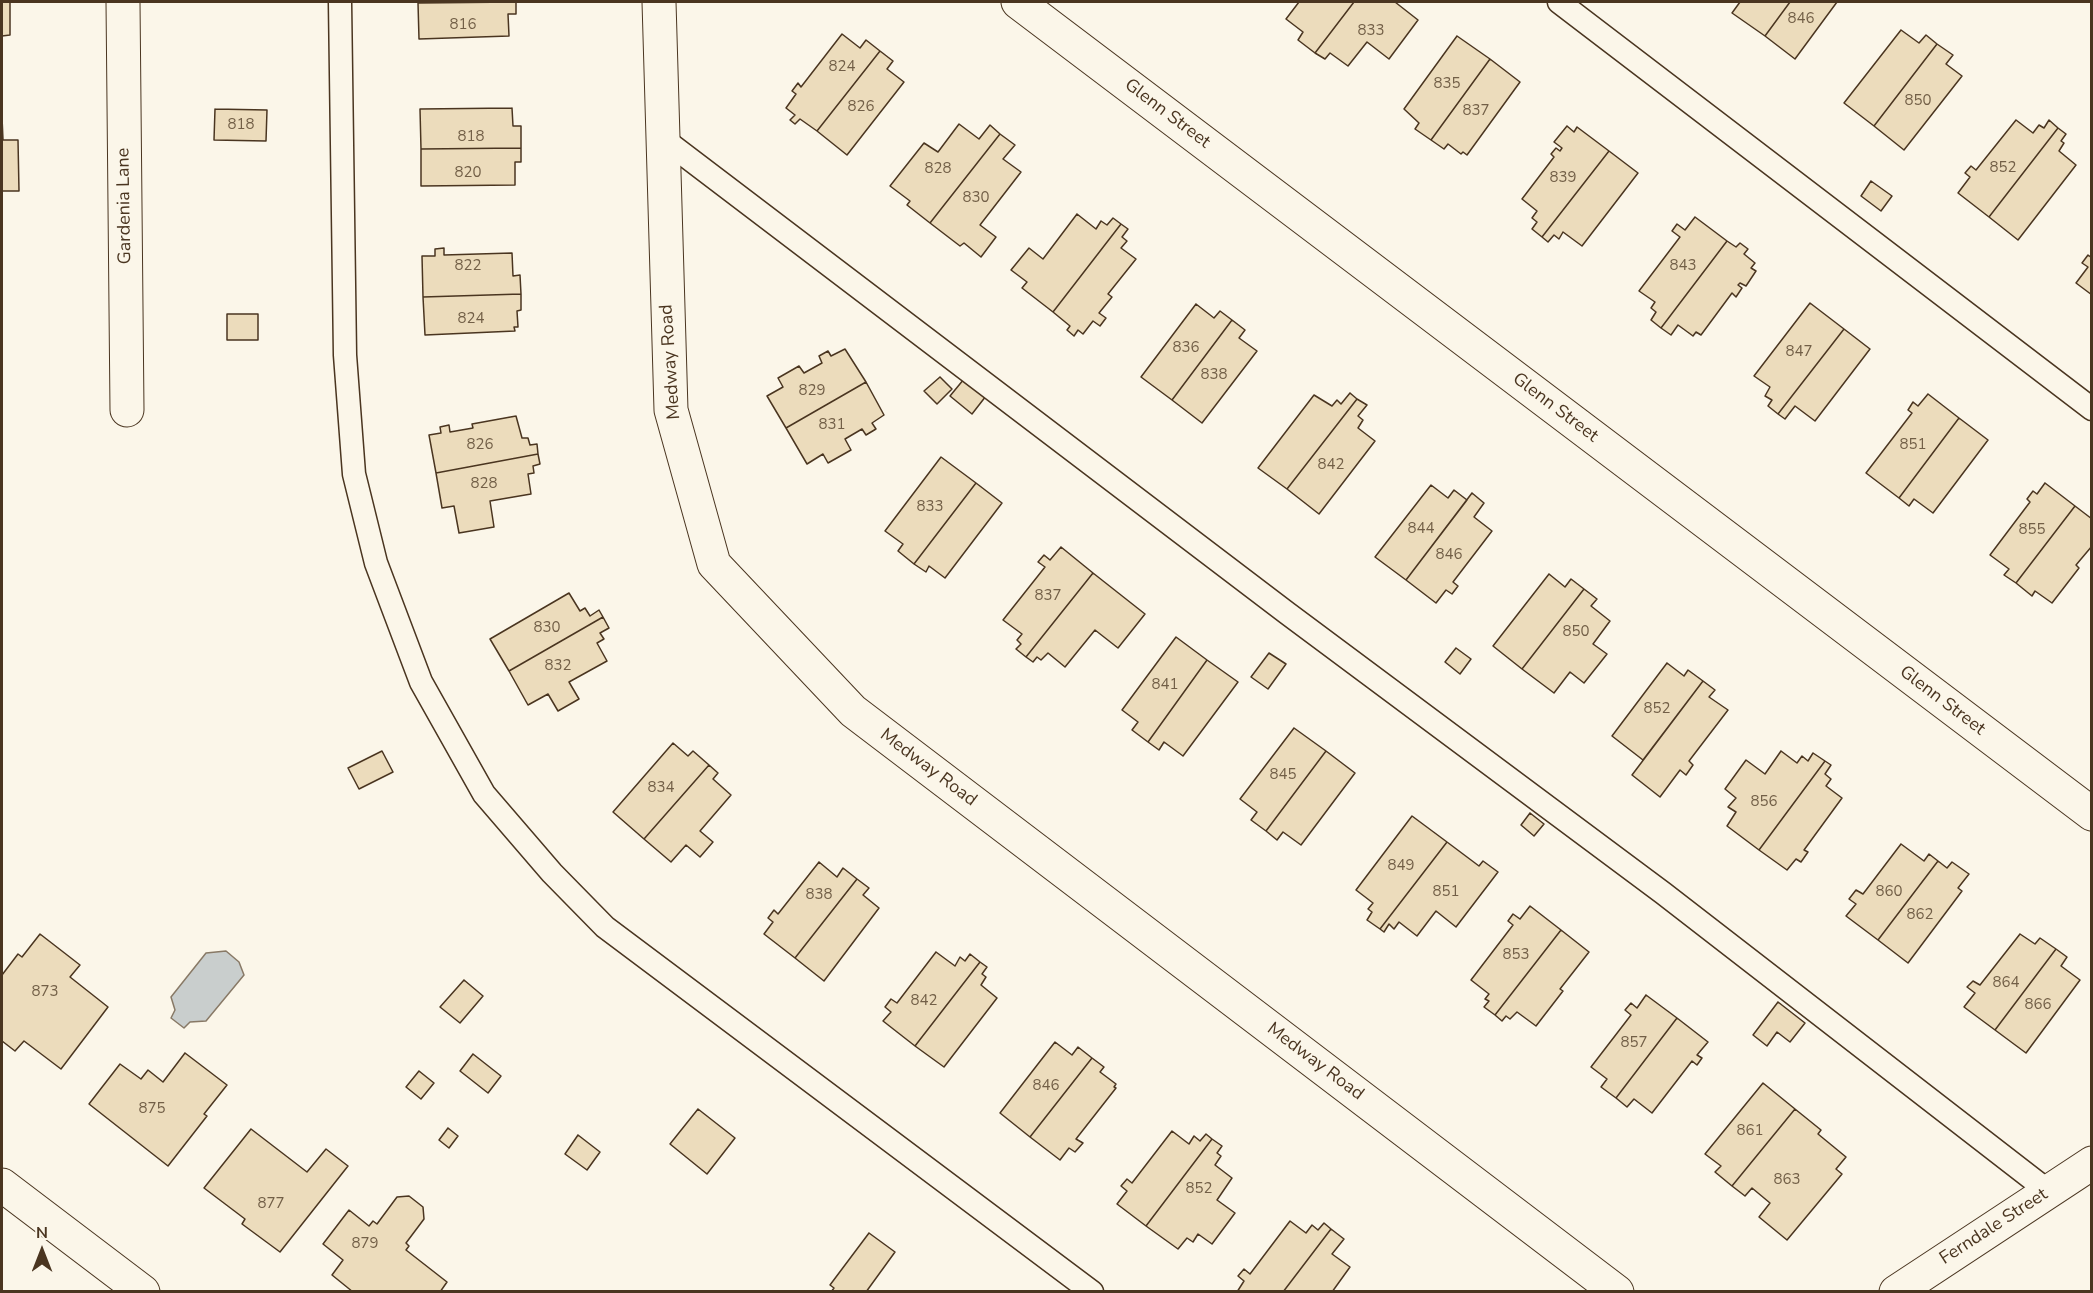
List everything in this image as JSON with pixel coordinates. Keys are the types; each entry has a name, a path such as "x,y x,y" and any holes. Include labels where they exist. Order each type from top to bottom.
{"street":[{"name":"Gardenia Lane","path":"123,2 127,410"},
{"name":"Medway Road","path":"659,2 671,410 714,564 853,711 1617,1292"},
{"name":"Glenn Street","path":"1018,2 2091,814"},
{"name":"Ferndale Street","path":"1896,1292 2091,1163"},
{"path":"2,1185 142,1292"}],"lane":[{"path":"340,2 345,355 354,474 376,563 421,682 484,794 552,873 606,927 1092,1292"},
{"path":"1559,2 2091,409"},
{"path":"662,138 1287,613 1663,893 2048,1191"}],"shaded area":[{"path":"226,951 239,962 244,975 206,1021 190,1022 184,1028 171,1018 175,1010 171,997 206,953"}],"building":[{"path":"2,2 10,2 10,35 2,36"},
{"path":"418,2 491,2 418,3"},
{"path":"516,2 516,14 508,14 509,36 419,39 418,3"},
{"path":"1299,2 1354,2 1315,53 1298,40 1303,32 1286,19"},
{"path":"1354,2 1395,2 1418,20 1389,59 1367,42 1348,66 1330,53 1325,59 1315,53"},
{"path":"1740,2 1790,2 1765,36 1732,13"},
{"path":"1790,2 1837,2 1795,59 1765,36"},
{"path":"1901,30 1919,43 1926,35 1937,44 1874,126 1844,103"},
{"path":"842,34 860,48 866,40 880,51 817,131 800,119 795,124 790,120 795,115 786,108 796,94 792,91 798,83 801,87"},
{"path":"1457,36 1490,59 1431,140 1415,129 1419,123 1404,109"},
{"path":"1937,44 1953,55 1946,64 1962,76 1904,150 1874,126"},
{"path":"880,51 893,61 887,69 904,82 847,155 817,131"},
{"path":"1490,59 1520,82 1467,155 1463,152 1461,154 1448,144 1444,149 1431,140"},
{"path":"512,108 513,126 521,126 521,148 421,149 420,109"},
{"path":"215,109 267,110 266,141 214,140"},
{"path":"2,117 3,140 18,140 19,191 2,191"},
{"path":"2016,120 2033,133 2039,125 2044,128 2049,120 2058,128 1989,217 1958,193 1970,177 1965,173 1971,166 1976,170"},
{"path":"959,124 979,139 990,125 1000,134 930,223 907,205 910,201 890,186 924,143 938,152"},
{"path":"1567,126 1574,132 1577,127 1609,151 1542,237 1532,229 1537,222 1532,218 1537,211 1522,199 1554,157 1551,154 1556,148 1560,151 1562,148 1554,142"},
{"path":"2058,128 2066,134 2061,141 2064,143 2059,151 2076,165 2018,240 1989,217"},
{"path":"1000,134 1015,145 1003,159 1021,172 980,225 996,237 981,257 964,243 960,246 930,223"},
{"path":"521,148 521,162 515,162 515,185 421,186 421,149"},
{"path":"1609,151 1638,173 1582,246 1563,232 1559,239 1554,235 1548,242 1542,237"},
{"path":"1871,181 1892,196 1881,211 1861,196"},
{"path":"1077,214 1096,229 1101,221 1107,225 1113,218 1121,224 1053,312 1022,288 1027,282 1011,270 1029,248 1043,259"},
{"path":"1695,217 1727,241 1661,328 1651,320 1656,312 1651,308 1655,302 1639,291 1680,237 1672,231 1677,224 1685,230"},
{"path":"1121,224 1128,229 1122,237 1127,241 1121,248 1136,259 1108,294 1112,297 1099,313 1106,318 1100,326 1093,321 1083,334 1078,330 1074,336 1067,330 1070,326 1053,312"},
{"path":"1727,241 1736,247 1740,243 1748,249 1744,254 1755,263 1751,268 1756,271 1746,286 1740,283 1738,285 1742,288 1736,297 1732,293 1701,335 1696,332 1693,336 1678,325 1671,335 1661,328"},
{"path":"444,248 444,255 512,253 513,276 520,275 521,294 423,297 422,256 435,256 435,249"},
{"path":"2088,255 2092,258 2092,295 2076,283 2088,267 2082,263"},
{"path":"521,294 521,310 517,311 518,327 514,327 515,331 425,335 423,297"},
{"path":"1810,303 1844,329 1778,414 1768,406 1772,400 1765,396 1770,387 1754,376"},
{"path":"1196,304 1214,318 1220,311 1232,320 1172,400 1141,377"},
{"path":"227,314 258,314 258,340 227,340"},
{"path":"1232,320 1245,330 1239,338 1257,351 1202,423 1172,400"},
{"path":"1844,329 1870,349 1815,421 1795,406 1785,419 1778,414"},
{"path":"845,349 866,382 786,428 767,396 783,387 778,378 799,366 804,373 822,363 819,356 828,351 831,356"},
{"path":"940,377 952,389 937,404 924,391"},
{"path":"964,379 986,396 972,414 950,396"},
{"path":"866,382 884,415 872,423 876,429 866,435 862,429 845,439 851,450 828,463 823,454 807,464 786,428"},
{"path":"1350,393 1357,399 1287,489 1258,468 1314,395 1332,406 1337,400 1341,404"},
{"path":"1928,394 1959,418 1899,498 1866,473 1912,413 1908,410 1913,402 1918,406"},
{"path":"1357,399 1367,405 1358,416 1363,420 1358,428 1375,441 1319,514 1287,489"},
{"path":"516,416 522,438 528,438 530,445 537,444 538,454 436,473 429,435 441,433 440,427 449,425 450,432 473,428 472,424"},
{"path":"1959,418 1988,440 1933,513 1914,499 1909,506 1899,498"},
{"path":"538,454 540,464 533,466 534,473 528,474 531,494 490,501 494,527 459,533 454,506 442,508 436,473"},
{"path":"941,457 976,483 914,564 898,551 903,544 885,531"},
{"path":"976,483 1002,503 945,578 929,566 926,572 914,564"},
{"path":"2045,483 2075,506 2016,583 2004,575 2009,569 1990,555 2030,502 2027,499 2033,491 2037,494"},
{"path":"1431,485 1448,498 1454,490 1467,500 1406,580 1375,557"},
{"path":"1472,493 1484,503 1474,517 1492,531 1453,582 1458,586 1452,594 1446,590 1436,603 1406,580"},
{"path":"2075,506 2092,519 2092,546 2076,565 2079,568 2052,603 2035,591 2032,596 2016,583"},
{"path":"1061,547 1093,573 1026,657 1016,649 1021,644 1017,640 1022,634 1003,620 1045,567 1038,562 1044,555 1050,560"},
{"path":"1093,573 1145,614 1118,648 1095,630 1065,667 1048,653 1041,660 1037,657 1033,662 1026,657"},
{"path":"1549,574 1565,587 1571,579 1584,589 1522,669 1493,646"},
{"path":"1584,589 1597,599 1591,606 1610,621 1593,644 1607,654 1584,683 1570,672 1554,693 1522,669"},
{"path":"569,593 580,611 585,608 590,616 599,610 603,617 509,671 490,639"},
{"path":"603,617 609,628 600,633 604,639 597,643 607,661 569,682 579,699 558,711 548,694 528,705 509,671"},
{"path":"1176,637 1207,660 1148,742 1132,730 1138,722 1122,710"},
{"path":"1456,648 1471,659 1460,674 1445,662"},
{"path":"1269,653 1286,664 1268,689 1251,677"},
{"path":"1207,660 1238,682 1183,756 1164,742 1159,750 1148,742"},
{"path":"1667,663 1684,676 1688,670 1703,681 1643,760 1612,736"},
{"path":"1703,681 1715,690 1709,697 1728,710 1689,761 1693,765 1686,775 1680,770 1660,797 1632,775"},
{"path":"1294,728 1326,751 1266,831 1251,820 1257,812 1240,799"},
{"path":"673,743 688,756 693,751 709,765 644,839 613,812"},
{"path":"382,751 393,772 359,789 348,768"},
{"path":"1326,751 1355,773 1301,845 1283,832 1277,840 1266,831"},
{"path":"1781,751 1797,763 1802,756 1808,761 1813,753 1825,761 1759,850 1727,826 1736,812 1728,807 1736,798 1725,789 1746,760 1765,774"},
{"path":"1825,761 1831,765 1825,774 1831,779 1826,786 1842,798 1804,850 1808,852 1801,862 1796,859 1787,870 1759,850"},
{"path":"709,765 718,773 713,779 731,795 700,831 713,842 700,857 686,845 671,862 644,839"},
{"path":"1530,813 1544,824 1534,836 1521,825"},
{"path":"1412,816 1447,842 1380,929 1367,920 1372,912 1368,909 1373,903 1356,890"},
{"path":"1447,842 1479,866 1483,861 1498,872 1456,927 1436,911 1417,936 1399,922 1394,929 1389,924 1384,932 1380,929"},
{"path":"1901,844 1924,861 1929,854 1938,861 1878,940 1846,916 1856,904 1849,899 1856,890 1863,894"},
{"path":"1938,861 1947,868 1952,862 1969,874 1958,888 1962,891 1908,963 1878,940"},
{"path":"819,862 837,877 843,868 857,879 795,958 764,934 773,922 768,918 774,910 778,914"},
{"path":"857,879 869,888 863,895 879,908 824,981 795,958"},
{"path":"1530,906 1561,930 1495,1015 1484,1007 1489,1001 1485,999 1489,994 1471,980 1513,925 1508,921 1513,914 1520,919"},
{"path":"1561,930 1589,952 1560,989 1563,991 1536,1026 1517,1012 1510,1019 1506,1016 1502,1021 1495,1015"},
{"path":"40,934 80,965 70,977 108,1007 61,1069 24,1041 15,1051 2,1041 2,975 18,954 22,957"},
{"path":"2020,934 2035,944 2040,938 2056,949 1995,1030 1964,1007 1975,993 1967,987 1973,981 1980,985"},
{"path":"2056,949 2067,957 2061,966 2080,980 2026,1053 1995,1030"},
{"path":"936,952 955,966 960,957 965,961 970,954 980,962 915,1046 883,1021 891,1012 885,1007 891,999 897,1003"},
{"path":"980,962 987,967 982,974 986,977 981,985 997,998 944,1067 915,1046"},
{"path":"464,980 483,996 460,1023 440,1007"},
{"path":"1646,995 1677,1018 1616,1098 1601,1087 1607,1079 1591,1067 1631,1015 1625,1010 1631,1003 1637,1008"},
{"path":"1778,1002 1805,1023 1790,1042 1777,1032 1767,1046 1753,1035"},
{"path":"1677,1018 1708,1042 1697,1055 1702,1058 1697,1065 1692,1061 1652,1113 1634,1099 1627,1107 1616,1098"},
{"path":"1055,1042 1072,1055 1078,1047 1092,1058 1030,1137 1000,1113"},
{"path":"185,1053 227,1085 204,1114 207,1116 168,1166 89,1104 120,1064 141,1079 148,1070 163,1082"},
{"path":"473,1054 501,1076 488,1093 460,1071"},
{"path":"1092,1058 1104,1067 1100,1072 1116,1084 1114,1087 1116,1088 1076,1139 1083,1143 1075,1152 1069,1148 1060,1160 1030,1137"},
{"path":"419,1071 434,1083 421,1099 406,1087"},
{"path":"1763,1083 1795,1109 1732,1186 1715,1172 1721,1166 1705,1154"},
{"path":"698,1109 735,1138 707,1174 670,1144"},
{"path":"1795,1109 1821,1130 1818,1134 1846,1157 1836,1169 1842,1174 1787,1240 1759,1217 1770,1203 1752,1188 1745,1196 1732,1186"},
{"path":"448,1128 458,1136 449,1148 439,1140"},
{"path":"251,1129 307,1172 326,1149 348,1166 280,1252 242,1224 245,1219 204,1188"},
{"path":"1172,1131 1189,1144 1194,1136 1200,1141 1206,1134 1212,1139 1146,1226 1117,1204 1127,1191 1121,1186 1127,1179 1132,1183"},
{"path":"578,1135 600,1152 587,1170 565,1154"},
{"path":"1212,1139 1222,1146 1217,1153 1221,1156 1215,1165 1232,1178 1217,1200 1235,1213 1212,1244 1198,1234 1193,1242 1187,1238 1178,1249 1146,1226"},
{"path":"409,1196 423,1207 424,1219 406,1243 409,1246 406,1250 447,1282 440,1292 353,1292 332,1275 343,1260 323,1244 349,1210 369,1226 373,1221 377,1224 397,1197"},
{"path":"1290,1221 1306,1233 1312,1225 1318,1230 1324,1223 1331,1229 1283,1292 1237,1292 1244,1281 1238,1276 1244,1269 1250,1274"},
{"path":"1331,1229 1344,1239 1332,1254 1350,1267 1332,1292 1283,1292"},
{"path":"869,1233 895,1252 866,1292 831,1292 834,1288 830,1285"}]}
